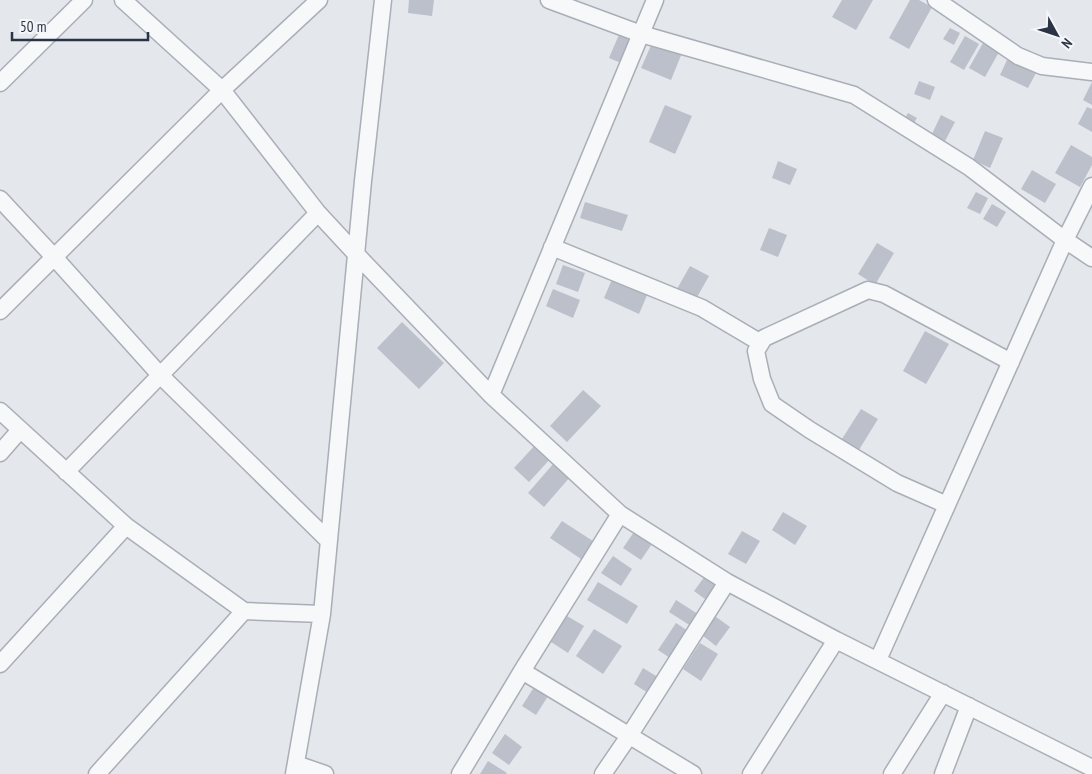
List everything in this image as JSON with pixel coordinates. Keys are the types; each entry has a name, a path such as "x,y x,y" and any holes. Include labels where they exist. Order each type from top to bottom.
{"street":[{"path":"0,83 84,0"},
{"path":"123,0 222,90 318,213 492,395 620,514 727,582 836,640 1092,768"},
{"path":"0,311 222,90 319,0"},
{"path":"325,774 295,769 322,614 356,254 383,0"},
{"path":"550,0 641,34 854,95 969,167 1065,240 1092,258"},
{"path":"492,395 655,0"},
{"path":"936,0 1018,56 1042,66 1092,72"},
{"path":"878,660 1065,240 1092,186"},
{"path":"0,199 160,375 329,541"},
{"path":"66,472 318,213"},
{"path":"552,247 702,308 761,343"},
{"path":"947,505 897,483 810,430 772,404 762,379 756,351 764,338 868,290 884,294 1011,362"},
{"path":"0,411 126,526 244,611 322,614"},
{"path":"0,453 20,430"},
{"path":"460,774 620,514"},
{"path":"0,664 126,526"},
{"path":"603,774 727,582"},
{"path":"97,774 244,611"},
{"path":"751,774 836,640"},
{"path":"522,671 693,774"},
{"path":"892,774 943,693"},
{"path":"943,774 969,706"}],"building":[{"path":"409,0 434,0 432,16 408,13"},
{"path":"842,0 873,0 856,30 832,17"},
{"path":"910,0 919,0 932,7 909,49 889,38"},
{"path":"950,28 960,33 954,45 943,39"},
{"path":"621,30 633,35 621,63 609,58"},
{"path":"965,36 979,44 964,70 950,62"},
{"path":"653,41 682,53 671,80 641,68"},
{"path":"983,43 999,52 985,77 969,68"},
{"path":"1007,60 1036,73 1028,88 1000,75"},
{"path":"919,81 935,87 930,100 914,94"},
{"path":"1092,82 1092,105 1083,100"},
{"path":"665,105 692,116 675,154 649,142"},
{"path":"1087,107 1092,109 1092,132 1078,124"},
{"path":"908,113 917,118 911,128 902,123"},
{"path":"941,115 955,122 944,143 931,136"},
{"path":"985,131 1003,138 990,168 973,160"},
{"path":"1071,145 1092,157 1092,165 1080,187 1055,173"},
{"path":"778,161 797,169 790,185 772,178"},
{"path":"1032,170 1056,184 1045,203 1021,189"},
{"path":"976,192 988,198 980,214 967,208"},
{"path":"585,202 628,215 622,231 580,218"},
{"path":"992,204 1006,212 997,227 983,219"},
{"path":"769,228 787,235 778,257 760,250"},
{"path":"877,243 894,253 875,285 858,274"},
{"path":"563,265 585,273 578,292 556,284"},
{"path":"690,266 709,276 696,299 677,289"},
{"path":"613,277 648,293 639,314 604,298"},
{"path":"553,289 580,300 573,318 546,306"},
{"path":"402,322 444,363 419,389 377,348"},
{"path":"925,331 949,344 926,384 903,371"},
{"path":"583,390 601,406 567,442 550,426"},
{"path":"861,409 878,419 857,453 840,442"},
{"path":"538,442 553,456 529,482 514,468"},
{"path":"554,463 570,477 544,507 528,493"},
{"path":"783,512 807,526 795,545 772,530"},
{"path":"562,521 596,543 584,561 550,538"},
{"path":"636,529 654,541 641,560 623,548"},
{"path":"742,531 760,541 746,564 728,554"},
{"path":"613,556 632,569 621,586 601,573"},
{"path":"708,572 723,583 709,602 694,591"},
{"path":"598,582 638,606 627,624 587,600"},
{"path":"676,600 701,616 694,628 669,612"},
{"path":"712,614 730,627 716,646 698,632"},
{"path":"567,616 584,626 568,653 551,642"},
{"path":"676,623 691,633 673,660 658,650"},
{"path":"594,629 622,646 603,674 576,656"},
{"path":"700,643 718,654 701,681 683,669"},
{"path":"643,668 661,679 651,695 634,684"},
{"path":"536,684 550,693 536,715 522,706"},
{"path":"505,734 522,747 509,765 492,753"},
{"path":"488,761 507,773 480,774"}]}
